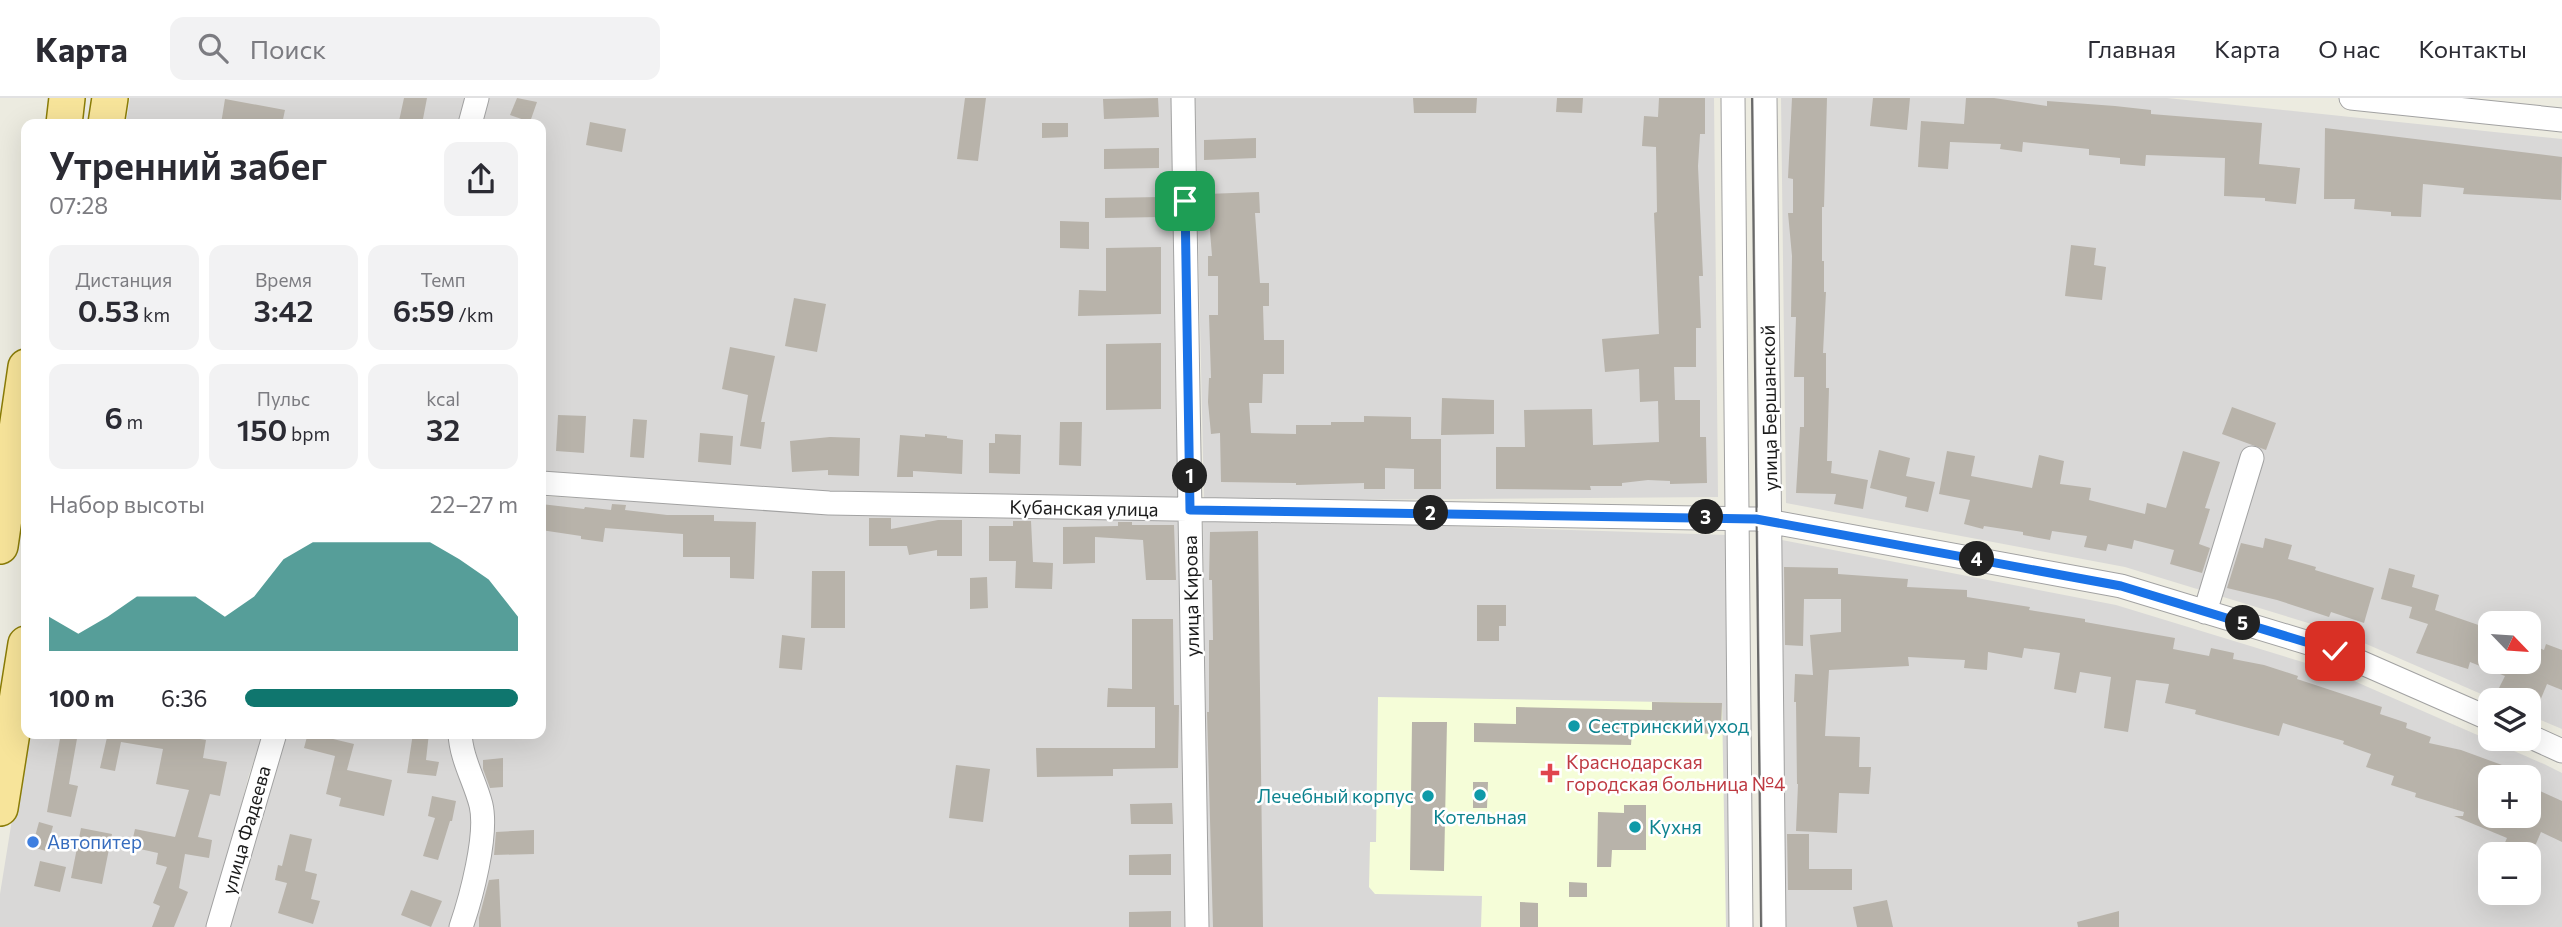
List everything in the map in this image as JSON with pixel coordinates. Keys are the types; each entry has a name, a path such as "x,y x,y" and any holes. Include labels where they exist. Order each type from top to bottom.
{"main road":[{"path":"65,119 67,98"},
{"path":"107,119 110,98"},
{"path":"10,536 21,420"},
{"path":"0,808 21,676"}],"street":[{"path":"471,119 477,98"},
{"name":"улица Кирова","path":"1183,98 1197,927"},
{"name":"улица Бершанской","path":"1733,98 1741,927"},
{"name":"улица Бершанской","path":"1765,98 1774,927"},
{"path":"2351,98 2562,120"},
{"path":"2205,612 2252,458"},
{"name":"Кубанская улица","path":"546,483 829,503 1738,518 1770,521 2121,586 2335,651 2478,714"},
{"name":"улица Фадеева","path":"218,927 273,739"},
{"path":"460,739 482,807 481,850 461,927"},
{"path":"2541,741 2562,751"}],"shaded area":[{"path":"130,98 469,98 463,119 127,119"},
{"path":"484,98 1174,98 1185,500 829,493 546,477 546,119 478,119"},
{"path":"1195,98 1714,98 1718,497 1204,501"},
{"path":"1781,98 2167,98 2562,139 2562,729 2541,720 2541,688 2478,688 2478,693 2341,633 2125,567 1786,503"},
{"path":"546,496 827,512 1185,519 1190,927 469,927 487,850 466,739 546,739"},
{"path":"1203,518 1727,535 1732,927 1206,927"},
{"path":"1777,539 2116,605 2329,670 2478,735 2478,751 2514,751 2544,764 2562,773 2562,927 1778,927"},
{"name":"Краснодарская городская больница №4","path":"1378,697 1722,703 1726,927 1481,927 1482,896 1375,894 1369,887 1370,842 1376,842"},
{"path":"25,739 261,739 248,778 211,927 0,927 0,894"},
{"path":"279,739 456,739 475,806 475,846 454,927 229,927"}],"building":[{"path":"404,98 427,98 423,119 399,119"},
{"path":"517,98 537,102 531,119 510,115"},
{"path":"965,98 986,98 978,161 957,159"},
{"path":"1158,98 1159,117 1104,119 1103,99"},
{"path":"1413,98 1477,98 1476,113 1414,113"},
{"path":"1557,98 1583,98 1582,113 1556,112"},
{"path":"1659,98 1705,98 1705,134 1700,134 1698,166 1703,276 1699,276 1701,328 1696,328 1696,367 1674,367 1675,400 1700,400 1700,437 1706,437 1707,483 1670,484 1670,481 1648,480 1622,483 1622,486 1590,486 1591,490 1496,489 1496,447 1525,447 1524,410 1592,409 1593,445 1659,442 1658,401 1640,402 1639,369 1605,372 1602,339 1659,334 1654,213 1657,212 1656,147 1642,146 1644,116 1658,117"},
{"path":"1792,98 1827,98 1822,261 1826,292 1823,353 1826,353 1826,388 1829,388 1827,461 1832,461 1831,473 1868,480 1863,509 1834,504 1836,494 1796,493 1800,427 1804,427 1804,377 1794,377 1796,317 1791,317 1792,256 1788,213 1793,213 1793,179 1788,178"},
{"path":"1873,98 1910,98 1907,130 1870,126"},
{"path":"1966,98 1994,98 2047,106 2047,101 2115,106 2151,110 2151,114 2262,123 2259,164 2300,168 2296,204 2265,201 2265,198 2224,196 2225,158 2146,155 2145,166 2120,164 2120,158 2089,155 2089,149 2023,142 2022,152 2000,149 2001,144 1950,142 1948,169 1918,167 1921,121 1964,124"},
{"path":"225,99 285,110 283,119 222,119"},
{"path":"590,122 626,129 622,152 586,145"},
{"path":"1042,123 1068,123 1068,137 1042,138"},
{"path":"2325,128 2562,157 2561,200 2463,194 2464,188 2423,184 2421,217 2391,216 2391,212 2354,209 2355,199 2324,199"},
{"path":"1256,138 1256,158 1204,160 1204,140"},
{"path":"1159,148 1159,168 1104,169 1104,149"},
{"path":"1259,192 1260,213 1255,213 1260,283 1269,283 1269,306 1263,306 1264,340 1284,340 1284,374 1263,374 1262,403 1249,403 1251,433 1296,434 1296,425 1364,422 1364,416 1411,417 1411,439 1441,439 1441,489 1414,489 1414,469 1385,468 1385,489 1364,489 1364,483 1296,485 1221,482 1220,433 1211,434 1208,402 1211,378 1209,315 1218,315 1218,276 1208,276 1208,256 1212,256 1207,194"},
{"path":"1160,197 1160,217 1105,218 1105,198"},
{"path":"1060,221 1089,222 1089,249 1060,248"},
{"path":"2071,245 2096,248 2094,265 2106,267 2102,300 2065,296"},
{"path":"1161,247 1161,314 1078,316 1079,290 1106,291 1106,248"},
{"path":"794,298 826,304 817,352 785,346"},
{"path":"1161,343 1161,409 1106,410 1106,344"},
{"path":"730,347 775,356 761,422 765,422 761,449 740,446 748,395 722,389"},
{"path":"1442,398 1494,400 1494,434 1441,435"},
{"path":"2232,407 2276,423 2266,450 2222,434"},
{"path":"558,415 586,416 584,453 556,451"},
{"path":"633,419 647,420 644,458 630,457"},
{"path":"1060,422 1082,422 1081,466 1059,465"},
{"path":"700,433 733,436 731,465 698,462"},
{"path":"925,434 963,440 962,474 913,471 913,477 897,477 900,435 925,437"},
{"path":"995,434 1021,435 1020,474 989,473 989,443 995,443"},
{"path":"830,437 860,438 859,476 828,475 828,470 792,472 790,441"},
{"path":"1879,450 1910,458 1906,476 1935,482 1928,512 1905,507 1907,497 1870,488"},
{"path":"1947,451 1975,456 1971,476 2032,488 2039,455 2064,461 2060,484 2091,488 2089,500 2145,514 2147,503 2166,508 2183,451 2220,462 2205,508 2210,509 2199,544 2210,548 2202,573 2170,564 2174,550 2134,540 2132,549 2108,544 2106,551 2084,547 2087,536 2052,531 2050,540 2023,535 2023,532 1984,526 1983,529 1964,524 1970,500 1939,494"},
{"path":"612,504 626,505 625,510 667,515 714,515 714,521 756,522 754,579 730,578 730,557 683,557 683,534 605,528 603,542 581,539 581,536 546,531 546,505 611,510"},
{"path":"869,518 891,518 891,529 938,520 962,520 962,556 937,556 937,550 909,555 907,546 869,546"},
{"path":"1013,521 1031,521 1033,562 1053,563 1052,589 1015,588 1016,561 989,561 989,526 1013,526"},
{"path":"1118,522 1132,522 1132,525 1174,525 1176,580 1146,580 1143,540 1095,537 1095,563 1063,564 1063,527 1118,526"},
{"path":"1258,531 1263,927 1213,927 1207,712 1209,640 1213,640 1212,580 1209,580 1210,532"},
{"path":"2265,538 2292,545 2288,559 2374,588 2364,623 2331,612 2329,617 2277,600 2227,588 2241,543 2263,548"},
{"path":"1784,567 1838,568 1838,574 1908,579 1907,587 1967,590 1967,597 2030,607 2029,610 2085,619 2085,622 2175,638 2173,649 2209,656 2211,648 2234,653 2233,659 2264,665 2298,676 2297,679 2382,707 2380,714 2407,723 2406,728 2431,737 2429,743 2461,750 2502,765 2478,765 2478,826 2454,816 2463,816 2464,812 2415,797 2416,793 2391,785 2394,776 2366,767 2371,754 2343,744 2344,741 2283,723 2279,736 2195,714 2196,710 2165,703 2169,684 2136,680 2128,732 2104,728 2111,677 2080,672 2076,693 2054,689 2060,653 2024,648 2022,658 1988,652 1987,670 1964,668 1965,660 1908,657 1909,666 1829,670 1825,736 1860,737 1859,767 1871,767 1869,794 1839,793 1837,833 1796,831 1798,784 1795,674 1813,675 1810,635 1841,632 1841,599 1804,599 1803,646 1785,645"},
{"path":"2389,568 2415,575 2412,587 2439,595 2435,610 2478,625 2478,665 2470,662 2468,669 2416,653 2428,624 2409,618 2412,607 2381,599"},
{"path":"812,571 845,571 845,628 811,628"},
{"path":"987,577 988,608 970,609 970,578"},
{"path":"1477,605 1506,605 1506,626 1499,626 1499,641 1477,641"},
{"path":"1132,619 1173,619 1174,705 1179,705 1178,768 1113,769 1113,776 1037,777 1036,748 1155,748 1155,707 1107,707 1108,688 1132,689"},
{"path":"782,635 805,638 802,670 779,668"},
{"path":"2546,644 2562,650 2562,690 2547,684 2541,699 2541,688 2499,688 2505,676 2500,674 2541,674 2541,649 2544,650"},
{"path":"1652,702 1722,703 1721,734 1632,732 1631,745 1474,742 1474,723 1516,724 1516,707 1652,710"},
{"name":"Лечебный корпус","path":"1412,722 1447,722 1444,871 1410,870"},
{"path":"60,739 77,739 69,784 78,786 71,817 47,812"},
{"path":"107,739 206,740 203,758 227,762 220,796 210,794 198,837 212,840 209,858 185,854 179,888 188,892 174,927 152,927 160,906 153,903 167,867 156,864 158,853 131,847 135,829 175,837 189,790 156,784 163,749 121,742 115,771 100,768"},
{"path":"306,739 333,739 354,744 347,770 392,780 384,816 339,806 341,798 326,794 335,756 304,748"},
{"path":"412,739 428,739 426,760 439,762 436,776 407,773"},
{"path":"503,758 503,787 490,788 483,769 483,760"},
{"path":"956,765 990,769 983,822 949,818"},
{"name":"Котельная","path":"1473,782 1488,782 1487,808 1473,808"},
{"path":"2541,791 2562,801 2562,842 2541,832 2537,842 2505,842 2507,838 2483,828 2541,828"},
{"path":"432,796 456,801 438,860 423,856 435,818 428,816"},
{"path":"1172,803 1173,824 1131,824 1130,804"},
{"path":"1624,805 1646,805 1646,850 1612,850 1611,867 1597,867 1598,812 1624,813"},
{"path":"39,822 53,826 46,851 32,847"},
{"path":"81,828 112,834 102,884 71,878"},
{"path":"534,830 534,854 494,855 496,832"},
{"path":"290,834 312,839 305,871 317,874 311,899 320,901 313,924 278,913 287,883 275,880 278,865 282,866"},
{"path":"1787,834 1809,834 1809,869 1852,869 1852,890 1788,890"},
{"path":"1171,854 1171,875 1129,875 1129,855"},
{"path":"40,861 66,867 60,892 34,886"},
{"path":"499,879 501,927 479,927 489,880"},
{"path":"1569,882 1587,883 1587,897 1569,897"},
{"path":"411,890 442,901 431,927 401,915"},
{"path":"1887,900 1893,927 1857,927 1853,907"},
{"path":"1520,902 1538,903 1538,927 1520,927"},
{"path":"1171,911 1171,927 1129,927 1129,912"},
{"path":"2119,911 2119,927 2078,927 2077,922"}],"tram line":[{"path":"1752,98 1761,927"}],"place":[{"name":"Сестринский уход","path":"1574,726"},
{"name":"Краснодарская городская больница №4","path":"1550,773"},
{"name":"Котельная","path":"1480,795"},
{"name":"Лечебный корпус","path":"1428,796"},
{"name":"Кухня","path":"1635,827"},
{"name":"Автопитер","path":"33,842"}],"route":[{"path":"1185,201 1190,510 1756,519 2121,586 2335,651"}]}
